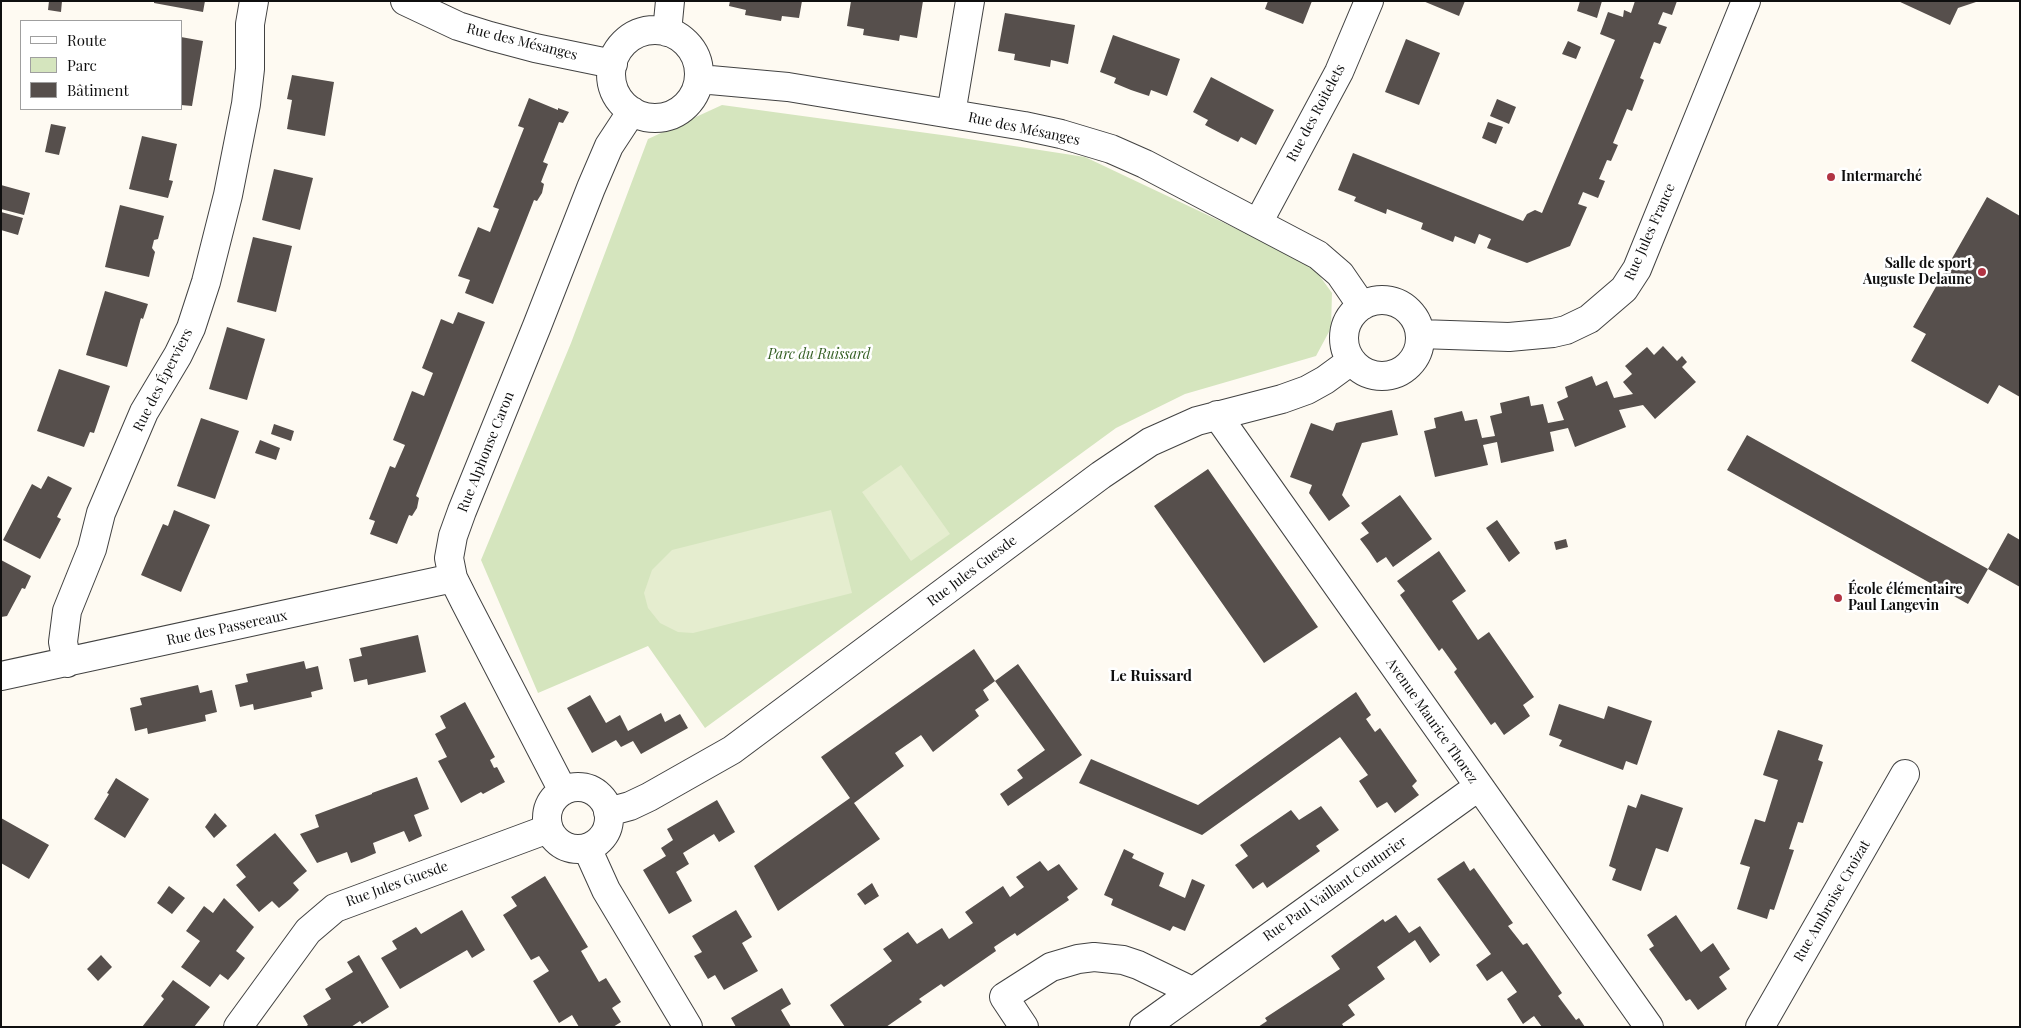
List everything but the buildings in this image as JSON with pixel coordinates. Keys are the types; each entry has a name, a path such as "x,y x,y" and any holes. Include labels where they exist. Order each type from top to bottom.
{"street":[{"name":"Rue des Éperviers","path":"67,663 63,642 67,612 92,549 102,513 144,412 184,342 206,282 228,195 246,104 250,69 250,24 254,1"},
{"name":"Rue des Mésanges","path":"405,1 446,21 490,36 535,48 613,64"},
{"path":"667,32 670,1"},
{"path":"951,114 970,1"},
{"name":"Rue des Roitelets","path":"1258,223 1339,72 1369,1"},
{"name":"Rue Jules France","path":"1420,334 1509,338 1553,334 1589,319 1620,292 1636,269 1746,1"},
{"path":"653,31 667,32 684,42 693,52 698,65 699,79 692,98 683,108 671,115 651,118 632,111 622,102 615,90 612,77 613,64 619,51 634,37 653,31"},
{"name":"Rue des Mésanges","path":"699,79 788,87 951,114 1061,134 1111,149 1145,164 1306,248 1330,264 1340,274 1362,306"},
{"name":"Rue Alphonse Caron","path":"564,791 453,578 449,558 453,536 462,510 601,164 618,131 632,111"},
{"path":"1379,300 1396,303 1406,309 1414,317 1420,334 1418,352 1413,362 1404,370 1394,375 1382,377 1370,375 1351,361 1346,351 1344,334 1350,318 1362,306 1379,300"},
{"name":"Rue Jules Guesde","path":"608,812 630,806 649,797 732,750 1125,458 1161,436 1217,415 1307,390 1325,380 1351,361"},
{"name":"Avenue Maurice Thorez","path":"1217,415 1649,1027"},
{"name":"Rue des Passereaux","path":"1,676 453,578"},
{"name":"Rue Ambroise Croizat","path":"1760,1027 1905,774"},
{"path":"576,787 594,792 603,800 608,812 609,821 604,834 595,845 574,850 566,848 555,840 548,829 546,821 548,809 554,798 564,791 576,787"},
{"name":"Rue Paul Vaillant Couturier","path":"1144,1027 1478,787"},
{"name":"Rue Jules Guesde","path":"238,1027 308,931 335,908 548,829"},
{"path":"587,848 606,890 688,1027"},
{"path":"1024,1027 1004,998 1051,967 1078,959 1094,957 1123,960 1138,965 1192,991"}],"green space":[{"name":"Parc du Ruissard","path":"722,105 949,136 1085,157 1311,264 1332,293 1331,328 1316,356 1185,394 1116,428 705,728 648,646 538,693 481,560 571,343 648,139"},
{"path":"901,465 950,534 911,561 862,492"},
{"path":"831,510 852,593 693,633 678,632 660,623 648,608 644,593 652,570 672,550"}],"place":[{"name":"Intermarché","path":"1831,177"},
{"name":"Salle de sport Auguste Delaune","path":"1982,272"},
{"name":"École élémentaire Paul Langevin","path":"1838,598"}],"district":[{"name":"Le Ruissard","path":"1151,676"}]}
